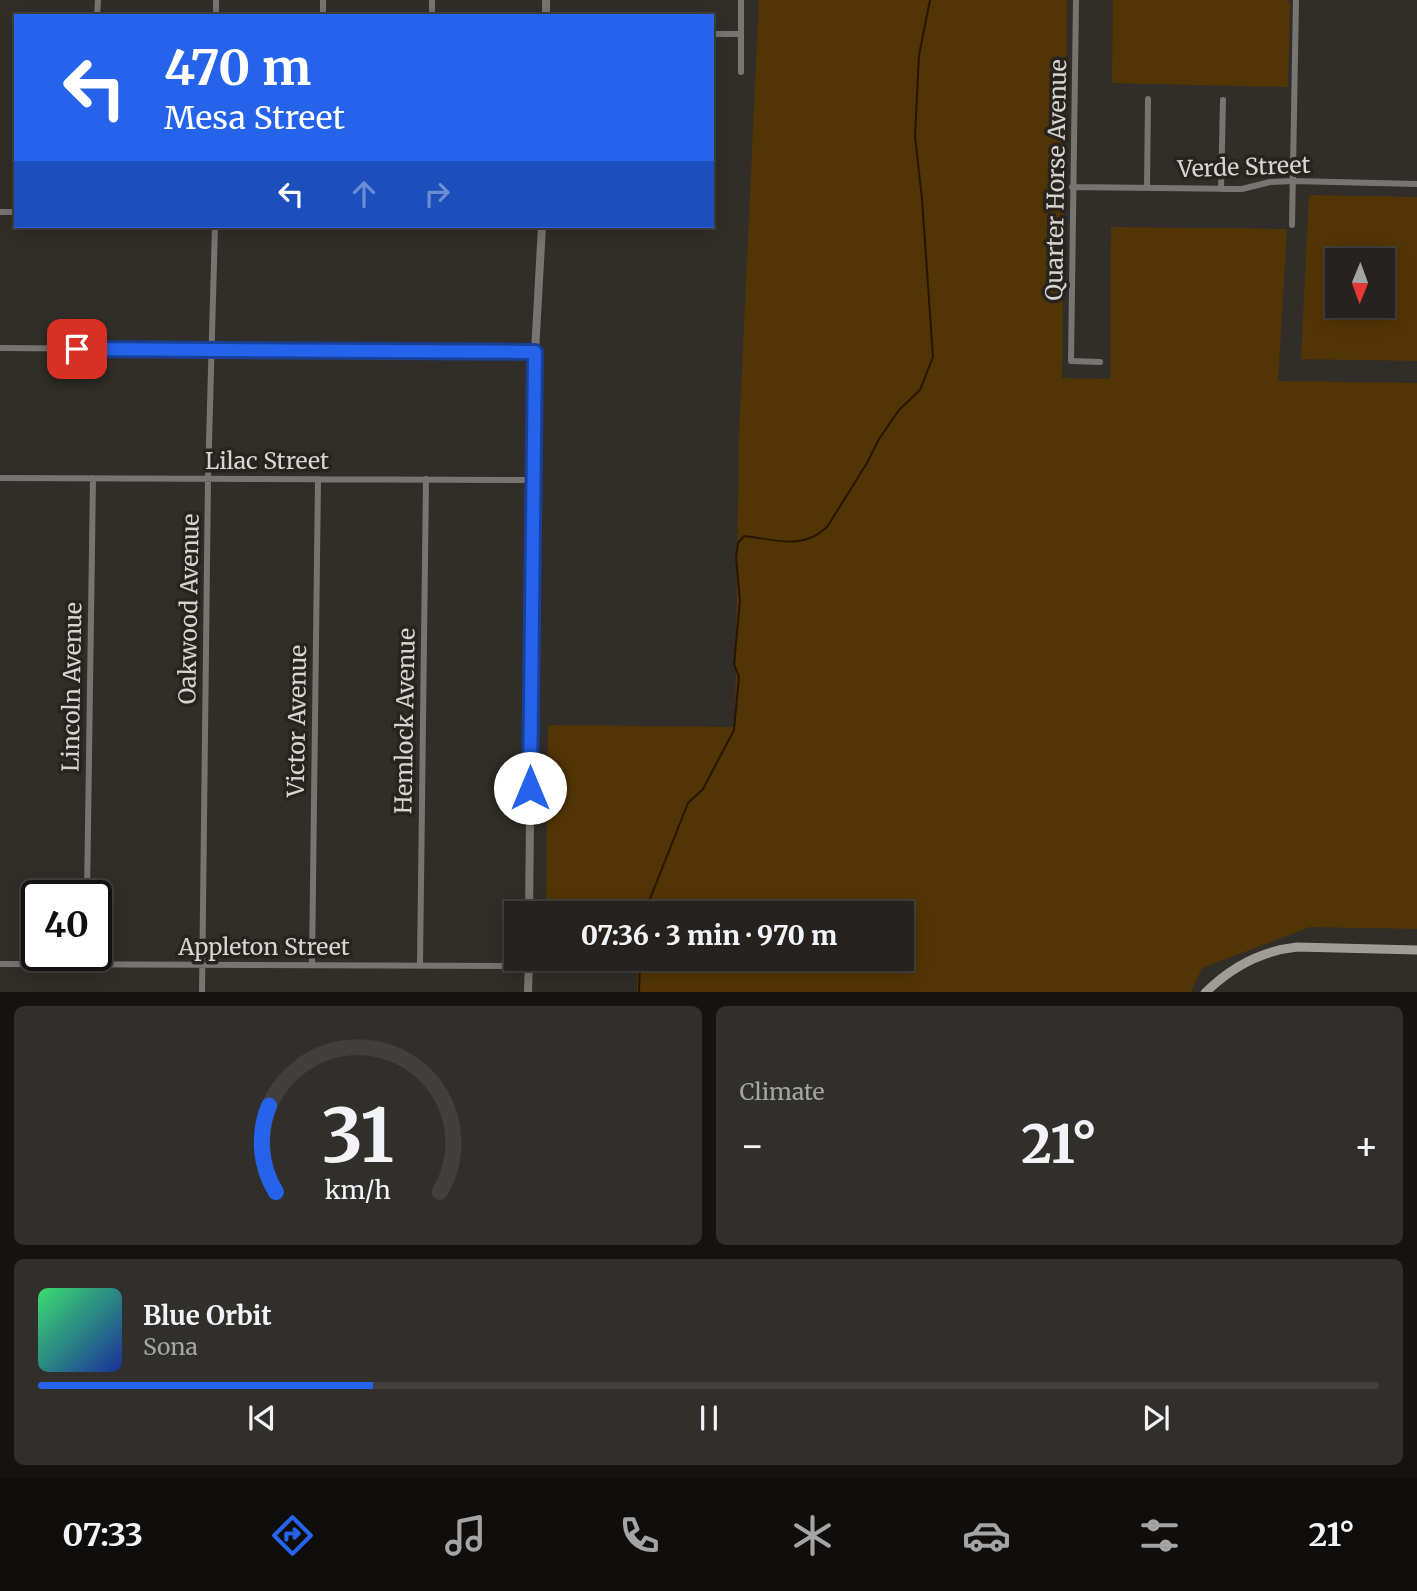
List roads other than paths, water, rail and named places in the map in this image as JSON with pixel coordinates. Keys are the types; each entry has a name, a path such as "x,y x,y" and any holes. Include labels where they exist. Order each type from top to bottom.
{"main road":[{"path":"1205,992 1242,964 1281,949 1297,947 1417,950"}],"street":[{"path":"741,0 741,72"},
{"name":"Quarter Horse Avenue","path":"1076,0 1071,361 1100,362"},
{"path":"1292,225 1296,0"},
{"path":"714,34 741,34"},
{"path":"1147,188 1148,99"},
{"path":"1221,189 1223,100"},
{"name":"Verde Street","path":"1072,187 1242,190 1270,182 1293,181 1417,184"},
{"name":"Oakwood Avenue","path":"202,992 208,479 215,228"},
{"path":"529,901 535,352 542,228"},
{"path":"0,348 535,352"},
{"name":"Lilac Street","path":"0,478 534,480"},
{"name":"Lincoln Avenue","path":"87,880 93,478"},
{"name":"Victor Avenue","path":"312,964 318,479"},
{"name":"Hemlock Avenue","path":"420,965 426,479"},
{"name":"Appleton Street","path":"112,964 504,963"},
{"name":"Appleton Street","path":"0,964 21,964"},
{"path":"528,992 529,971"}],"waterway":[{"path":"649,901 688,803 703,789 734,730 739,677 734,664 740,601 736,557 738,543 744,536 798,541 808,539 827,527 879,439 899,410 920,390 933,357 915,136 919,55 930,0"},
{"path":"639,992 640,971"}]}
